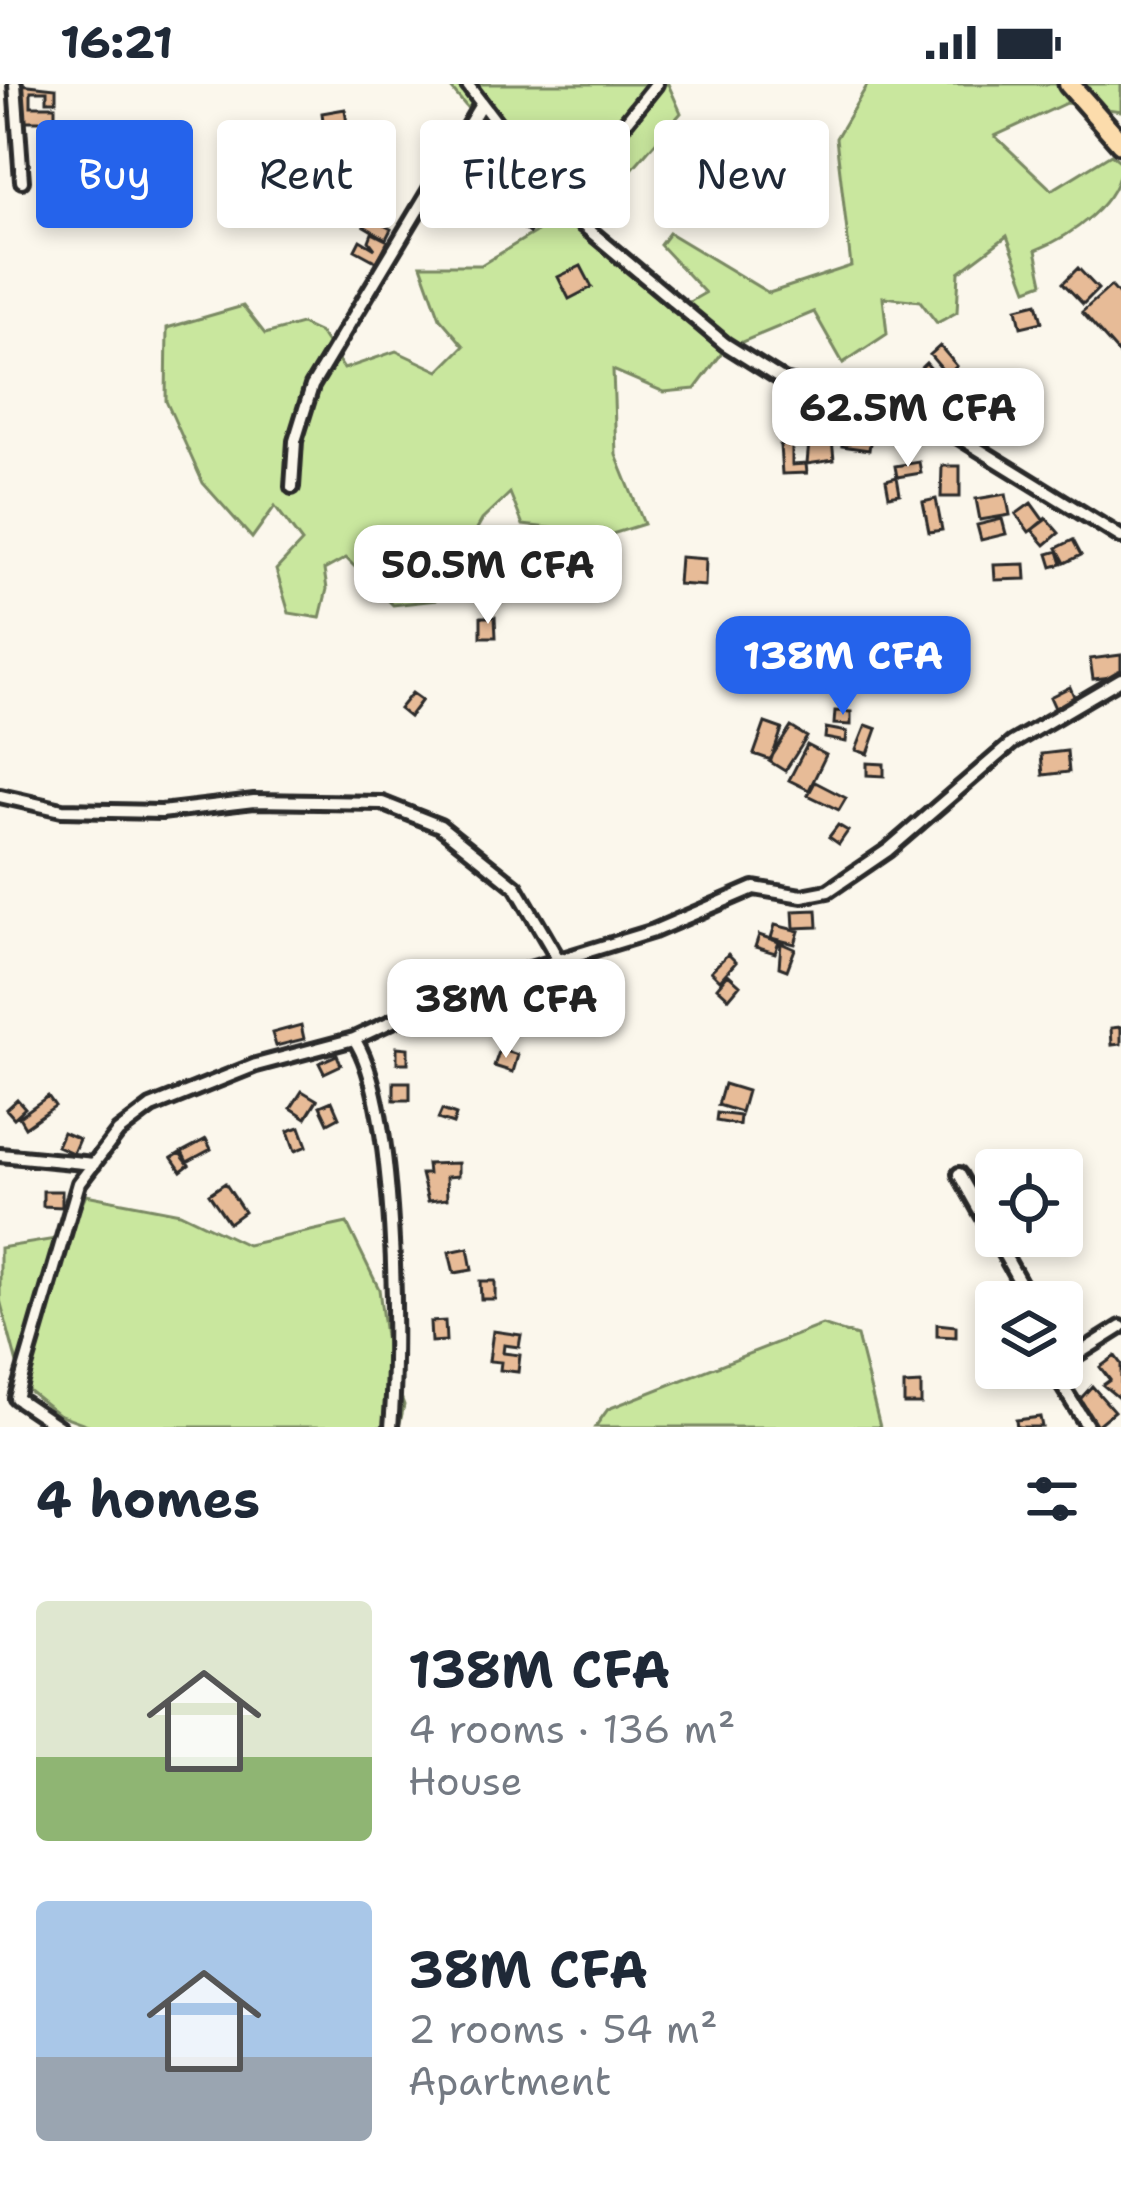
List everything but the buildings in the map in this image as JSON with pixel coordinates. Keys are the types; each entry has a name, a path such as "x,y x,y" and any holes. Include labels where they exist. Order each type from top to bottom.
{"highway":[{"path":"1069,84 1121,143"}],"street":[{"path":"15,84 22,181"},
{"path":"467,84 491,120"},
{"path":"627,120 656,84"},
{"path":"292,487 295,441 312,386 480,106"},
{"path":"586,228 725,344 784,382 907,412 944,428 1121,537"},
{"path":"59,1427 16,1399 59,1240 80,1183 118,1132 151,1107 256,1065 354,1039 455,992 654,931 754,888 802,896 828,891 872,862 1012,743 1121,679"},
{"path":"0,796 62,810 122,811 254,801 382,803 440,826 516,887 558,959"},
{"path":"354,1039 366,1066 384,1168 396,1314 391,1427"},
{"path":"0,1155 94,1164"},
{"path":"959,1174 1018,1281"},
{"path":"1083,1350 1121,1327"},
{"path":"1067,1389 1088,1427"}],"green space":[{"path":"668,84 681,113 675,120 654,120 654,144 630,171 630,120 478,120 450,87"},
{"path":"868,84 1121,84 1121,111 1066,103 995,136 1052,190 1111,154 1121,162 1119,177 1103,204 1063,237 1036,250 1043,283 1027,289 1007,236 959,272 957,312 937,323 920,301 883,297 887,334 843,363 814,312 725,349 695,389 664,392 613,370 616,455 644,524 609,535 523,525 510,493 482,520 436,600 393,605 346,558 324,570 327,589 320,618 289,613 276,570 302,542 275,506 252,538 203,483 166,401 167,328 243,306 265,334 301,324 320,333 344,369 396,351 439,371 464,346 440,318 421,265 481,265 542,228 572,228 598,238 672,312 705,293 660,245 669,233 769,293 851,266 836,138"},
{"path":"86,1195 180,1213 247,1245 347,1223 379,1289 388,1360 404,1405 399,1427 93,1427 58,1414 23,1386 0,1300 0,1248 68,1237"},
{"path":"822,1325 857,1336 880,1427 595,1427 608,1409"}]}
